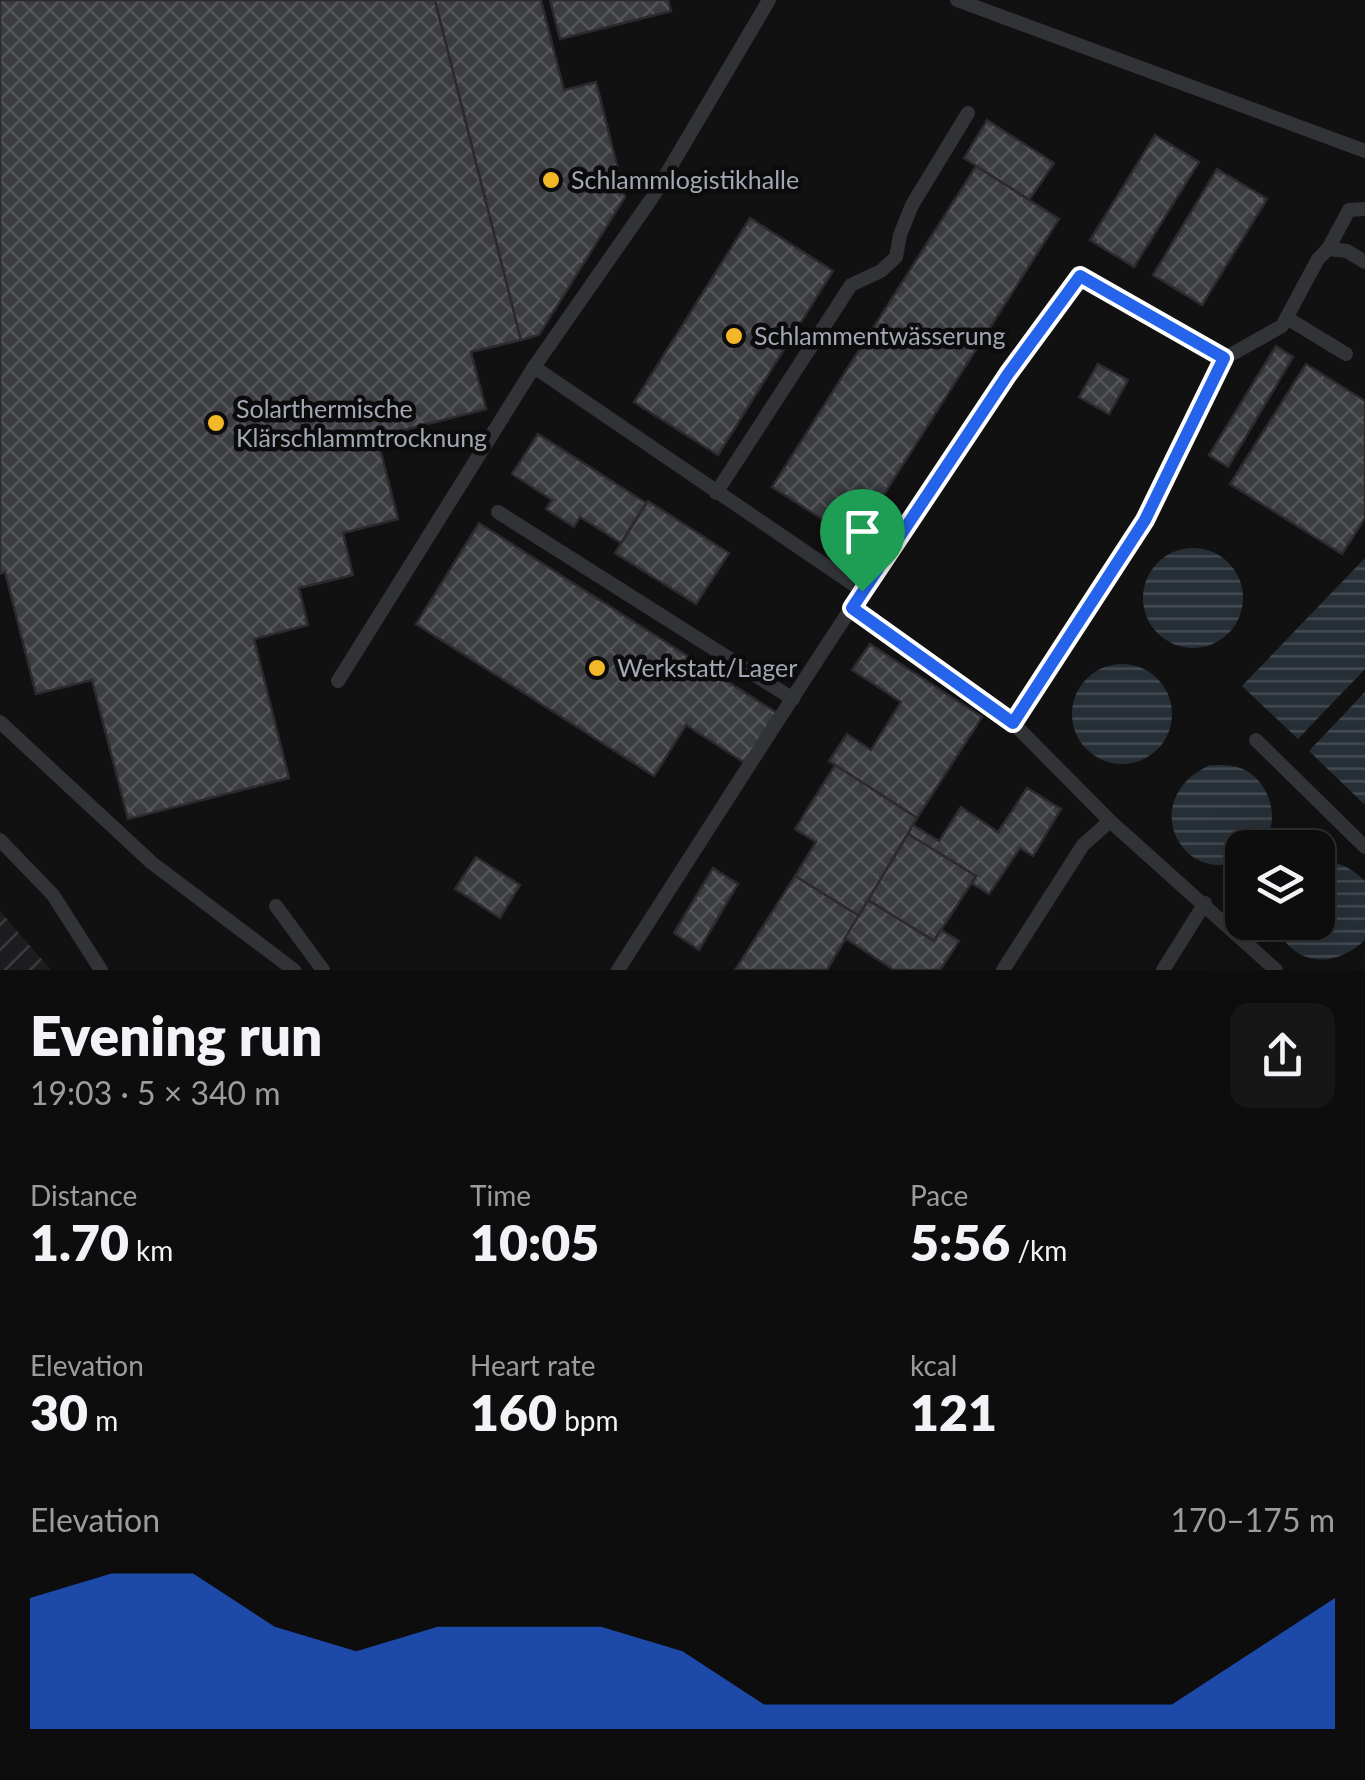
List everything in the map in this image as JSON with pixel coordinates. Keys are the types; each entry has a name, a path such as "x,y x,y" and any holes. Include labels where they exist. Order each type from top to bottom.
{"lane":[{"path":"338,680 534,367 654,195 769,0"},
{"path":"957,0 1365,151"},
{"path":"716,493 851,285 881,271 896,257 912,205 968,114"},
{"path":"1013,723 1145,520 1224,358 1282,326 1349,210 1365,209"},
{"path":"1328,249 1347,251 1365,262"},
{"path":"618,970 862,591 1008,374 1080,276 1224,358"},
{"path":"1287,318 1346,354"},
{"path":"534,367 862,591"},
{"path":"498,512 792,699"},
{"path":"852,608 1013,723 1110,821 1276,970"},
{"path":"0,722 152,863 294,970"},
{"path":"1256,740 1365,847"},
{"path":"1004,970 1083,845 1110,821"},
{"path":"0,840 53,894 101,970"},
{"path":"1162,970 1204,903"},
{"path":"276,906 323,970"}],"shaded area":[{"path":"1193,548 1212,551 1229,562 1240,579 1240,617 1229,634 1212,645 1193,648 1174,645 1157,634 1146,617 1143,598 1146,579 1157,562 1174,551"},
{"path":"1365,558 1365,669 1298,739 1242,686"},
{"path":"1122,664 1141,667 1158,678 1169,695 1169,733 1158,750 1141,761 1122,764 1103,761 1086,750 1075,733 1072,714 1075,695 1086,678 1103,667"},
{"path":"1365,692 1365,805 1309,751"},
{"path":"1210,765 1235,766 1253,775 1271,805 1270,830 1225,830 1225,864 1201,861 1185,851 1175,835 1172,817 1175,798 1188,780"},
{"path":"1335,863 1365,881 1365,940 1353,950 1327,959 1314,959 1291,948 1284,940 1335,940"},
{"path":"0,911 51,970 0,970"}],"building":[{"name":"Solarthermische Klärschlammtrocknung","path":"0,0 435,0 521,340 471,352 486,409 377,437 398,519 343,533 353,575 299,588 308,625 254,639 289,778 128,819 92,680 36,694 5,572 0,574"},
{"name":"Schlammlogistikhalle","path":"435,0 541,0 564,90 596,82 625,197 539,335 521,340"},
{"path":"550,0 668,0 671,11 560,39"},
{"path":"987,120 1054,163 1029,200 964,158"},
{"path":"1155,135 1199,162 1134,267 1090,240"},
{"path":"976,166 1059,219 855,540 772,487"},
{"path":"1217,169 1267,199 1202,305 1153,275"},
{"name":"Schlammentwässerung","path":"750,218 833,271 718,455 634,402"},
{"path":"1276,346 1293,357 1228,467 1209,455"},
{"path":"1098,364 1128,380 1109,414 1079,397"},
{"path":"1306,364 1365,401 1365,518 1342,554 1230,484"},
{"path":"538,434 646,503 621,543 580,517 574,527 546,509 552,500 512,474"},
{"path":"648,501 729,553 696,604 615,553"},
{"name":"Werkstatt/Lager","path":"479,523 777,713 745,763 686,725 654,776 416,624"},
{"path":"870,644 982,717 917,818 829,761 847,734 871,750 901,702 852,670"},
{"path":"835,765 917,818 859,916 795,876 816,842 795,829"},
{"path":"1027,788 1061,809 1033,856 1020,848 989,894 971,883 976,876 908,834 913,825 939,841 961,807 998,832"},
{"path":"908,834 976,876 934,941 868,900"},
{"path":"476,857 520,885 500,918 455,889"},
{"path":"713,868 738,884 699,950 674,933"},
{"path":"795,876 859,916 827,970 735,970"},
{"path":"868,900 934,941 941,930 959,941 940,970 894,970 845,938"}],"place":[{"name":"Schlammlogistikhalle","path":"551,180"},
{"name":"Schlammentwässerung","path":"734,336"},
{"name":"Solarthermische Klärschlammtrocknung","path":"216,423"},
{"name":"Werkstatt/Lager","path":"597,668"}],"route":[{"path":"1080,276 1224,358 1145,520 1013,723 852,608 862,591 1008,374 1080,276"}]}
